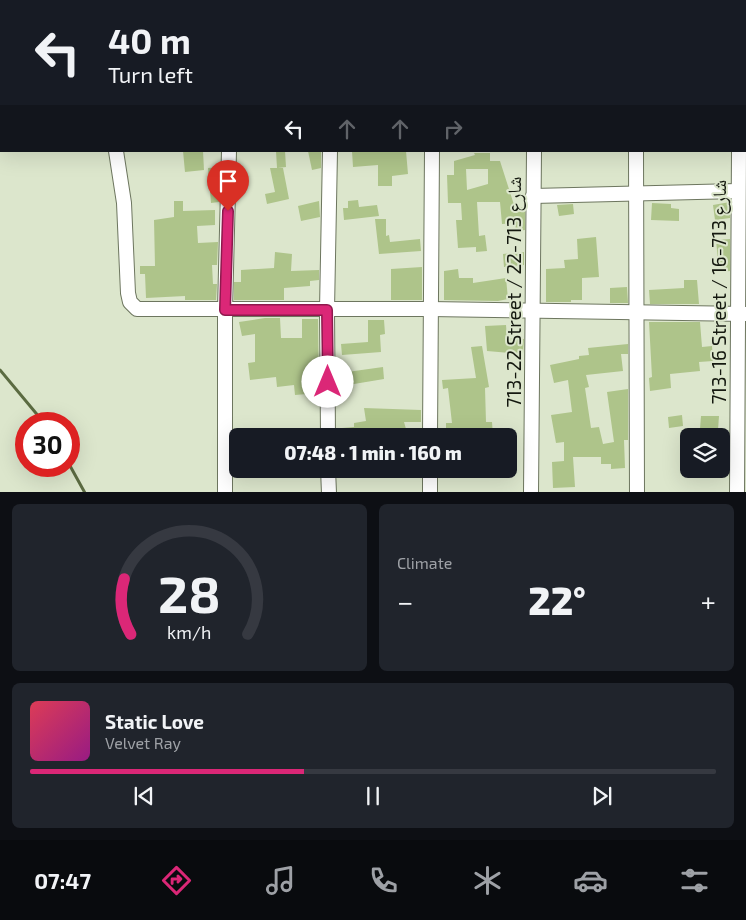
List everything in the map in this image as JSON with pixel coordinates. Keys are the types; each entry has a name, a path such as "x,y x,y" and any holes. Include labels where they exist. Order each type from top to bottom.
{"street":[{"path":"116,152 124,203 130,302 137,309 430,309 743,314"},
{"path":"225,492 225,310 229,152"},
{"path":"328,428 327,310 330,152"},
{"path":"430,428 432,152"},
{"name":"713-22 Street / شارع 713-22","path":"531,492 534,152"},
{"path":"636,152 638,313 636,492"},
{"name":"713-16 Street / شارع 713-16","path":"737,492 743,314 738,191 739,152"},
{"path":"533,196 738,191"},
{"path":"328,478 329,492"},
{"path":"430,478 430,492"}],"building":[{"path":"183,152 203,152 204,170 185,172"},
{"path":"276,152 285,152 286,167 278,168 283,168 289,199 267,204 265,194 275,192 270,168 277,168"},
{"path":"308,152 321,152 321,168 312,170"},
{"path":"352,152 406,152 408,174 392,176 392,186 378,186 378,165 353,167"},
{"path":"474,153 490,153 490,161 500,161 515,208 525,207 525,230 516,231 515,223 502,224 500,202 477,202 479,236 485,235 487,251 476,252 476,247 458,248 456,220 462,220 461,203 448,203 447,175 454,175 454,161 475,155","holes":["466,169 488,169 488,184 467,190"]},
{"path":"220,167 219,202 211,203 208,168"},
{"path":"358,200 359,207 377,205 379,216 344,220 343,208 348,208 348,201"},
{"path":"174,201 183,201 183,211 215,210 215,225 197,226 198,243 218,242 217,265 212,265 213,284 217,284 216,300 185,300 185,296 146,298 145,274 140,274 140,266 155,266 154,220 174,217"},
{"path":"319,201 320,217 301,221 298,206"},
{"path":"730,202 730,218 715,220 713,205"},
{"path":"652,203 671,204 671,208 679,209 679,221 651,220"},
{"path":"573,204 574,214 559,216 557,205"},
{"path":"375,219 386,219 386,236 389,235 390,242 420,239 421,251 379,254"},
{"path":"596,237 599,277 582,278 582,300 546,302 546,269 565,268 564,260 578,259 577,239"},
{"path":"730,239 730,271 719,272 716,240"},
{"path":"275,252 292,254 291,271 319,270 319,280 310,281 310,286 284,288 284,300 234,300 234,282 241,282 241,270 274,268"},
{"path":"524,252 524,265 504,267 503,254"},
{"path":"422,267 422,300 391,300 391,269"},
{"path":"458,269 459,278 473,278 473,283 506,278 508,299 498,301 444,300 444,271"},
{"path":"684,280 697,280 699,304 650,304 649,290 684,288"},
{"path":"627,287 628,303 610,303 610,288"},
{"path":"280,318 281,338 302,338 302,319 318,319 319,393 295,395 294,385 277,387 276,377 250,380 248,363 255,362 255,334 242,336 239,322"},
{"path":"368,320 384,320 385,334 380,335 381,352 342,355 341,344 368,342"},
{"path":"649,322 700,322 702,347 712,346 713,361 699,362 700,371 670,374 671,388 650,391 649,378 652,377"},
{"path":"506,325 507,338 524,339 523,354 487,351 485,326"},
{"path":"628,344 628,354 621,354 623,371 586,375 589,387 585,388 591,428 599,427 603,444 614,442 607,392 628,389 628,440 624,440 625,468 611,469 611,464 601,464 601,457 573,457 575,487 553,488 552,462 564,461 564,442 556,443 551,415 572,412 568,380 554,383 550,365 579,359 579,356 589,355 588,348"},
{"path":"482,346 489,387 485,388 486,422 492,422 492,428 446,428 446,423 452,423 448,388 443,389 442,380 476,378 471,347"},
{"path":"383,367 384,379 342,386 340,373"},
{"path":"364,408 421,410 421,422 404,422 406,428 342,428 354,427 354,423 366,421"},
{"path":"682,415 683,426 669,428 668,417"},
{"path":"701,416 719,416 718,428 700,428"}],"waterway":[{"path":"0,370 35,412"},
{"path":"76,477 84,492"}],"route":[{"path":"228,211 225,310 327,310 328,382"}]}
